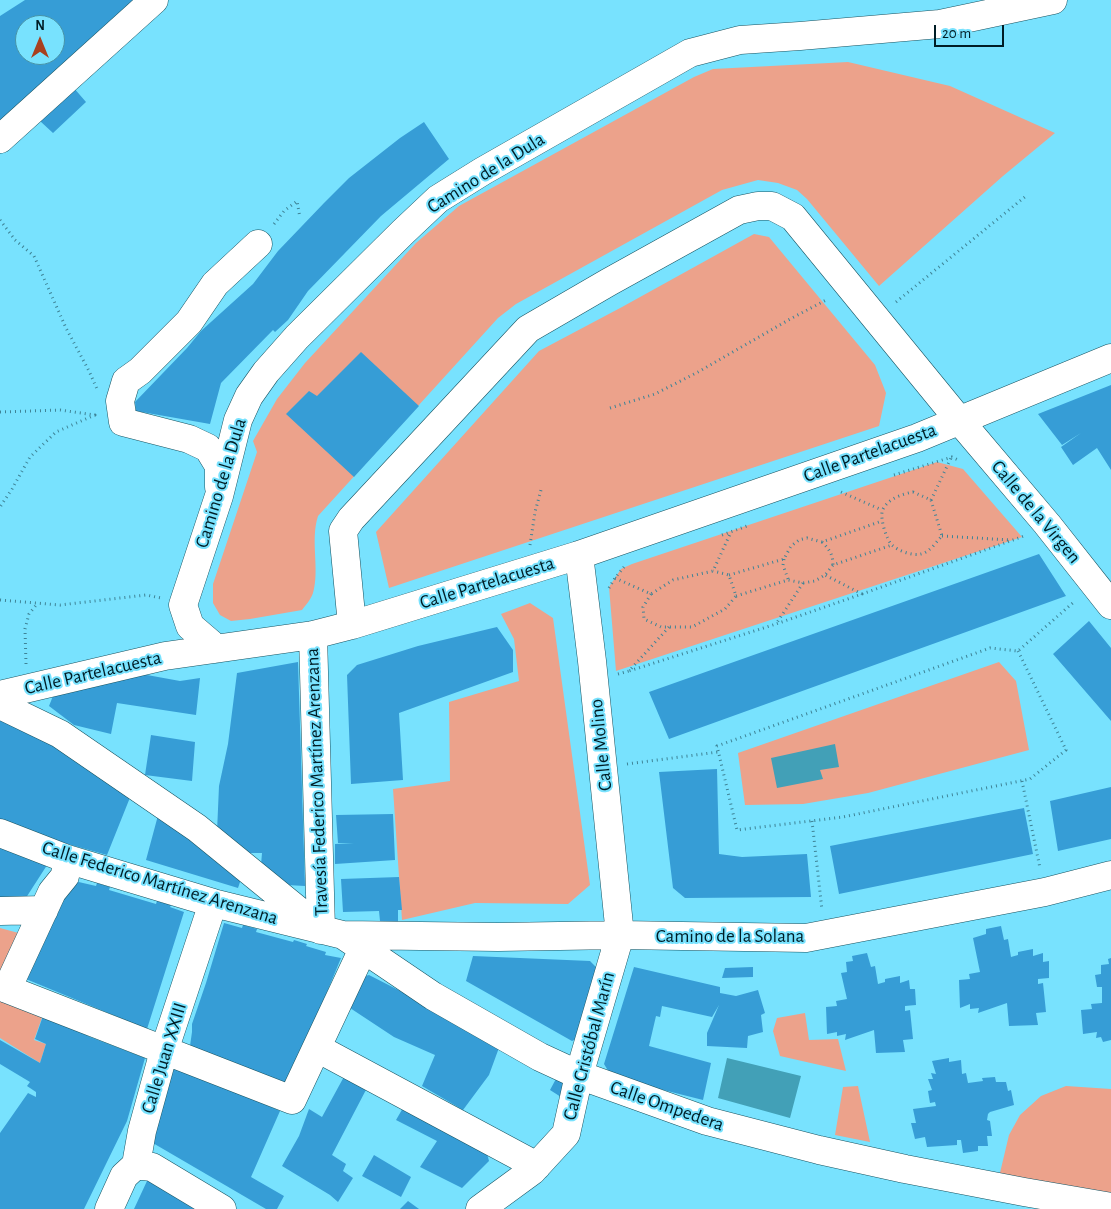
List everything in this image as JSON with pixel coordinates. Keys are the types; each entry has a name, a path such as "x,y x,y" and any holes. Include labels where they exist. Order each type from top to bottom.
{"street":[{"path":"0,139 154,0"},
{"name":"Camino de la Dula","path":"183,605 219,496 238,420 248,396 266,372 304,330 438,199 483,171 690,53 740,40 940,24 1053,0"},
{"name":"Calle de la Virgen","path":"352,625 343,531 351,519 528,329 739,210 758,206 772,206 793,217 959,420 1047,524 1103,595"},
{"path":"219,496 220,466 208,448 189,440 123,422 120,401 126,381 140,371 189,322 215,284 258,244"},
{"name":"Calle Partelacuesta","path":"0,694 165,656 314,635 352,625 579,555 908,441 1111,358"},
{"name":"Calle Molino","path":"579,555 620,935"},
{"path":"183,605 190,626 215,649"},
{"name":"Travesía Federico Martínez Arenzana","path":"314,635 342,938"},
{"name":"Calle Partelacuesta","path":"0,705 60,734 197,828 342,938"},
{"name":"Calle Federico Martínez Arenzana","path":"0,833 67,859 213,903 342,938"},
{"path":"67,859 64,876 52,892 7,989 292,1100 317,1048 342,938"},
{"name":"Camino de la Solana","path":"342,938 620,935 806,938 1045,892 1111,875"},
{"name":"Calle Juan XXIII","path":"109,1209 124,1176 136,1165 142,1131 164,1051 213,903"},
{"path":"0,911 44,910"},
{"name":"Calle Cristóbal Marín","path":"480,1209 532,1170 566,1134 578,1076 620,935"},
{"name":"Calle Ompedera","path":"342,938 433,996 540,1057 578,1076 707,1121 800,1146 905,1169 1111,1207"},
{"path":"317,1048 536,1166"},
{"path":"136,1165 152,1167 222,1209"}],"path":[{"path":"876,318 1026,196"},
{"path":"0,220 15,240 34,256 66,328 89,371 103,403 123,422"},
{"path":"610,408 655,394 698,372 792,318 851,288"},
{"path":"0,412 60,410 95,415 56,432 30,457 0,507"},
{"path":"942,536 931,500 952,457"},
{"path":"887,478 952,457 964,463"},
{"path":"849,489 840,492 882,510"},
{"path":"530,570 534,512 541,490"},
{"path":"931,500 914,492 901,495 888,503 882,510 882,521 892,545 907,554 922,554 930,549 942,536"},
{"path":"822,542 882,521"},
{"path":"722,535 750,525"},
{"path":"669,626 629,671 776,624 1025,536 1019,528"},
{"path":"713,571 732,532"},
{"path":"942,536 1013,540"},
{"path":"788,580 783,565 784,559 791,546 799,540 807,538 822,542 830,549 833,565"},
{"path":"784,559 729,575 713,571 673,580 651,594 644,607 644,619 661,626 692,627 725,609 736,596 788,580 803,583 815,581 825,575 833,565 892,545"},
{"path":"628,562 615,578 651,594"},
{"path":"729,575 736,596"},
{"path":"825,575 862,594"},
{"path":"776,624 803,583"},
{"path":"0,600 60,605 146,595 183,605"},
{"path":"1018,651 1066,750 1030,779 843,817 737,830 717,746 990,648 1018,651 1103,595"},
{"path":"29,688 26,666 25,629 29,614 38,604"},
{"path":"603,767 718,752"},
{"path":"1022,781 1045,892"},
{"path":"812,821 825,934"}],"shaded area":[{"path":"848,62 950,86 1055,133 1003,176 879,286 807,199 797,190 778,183 758,180 722,190 516,304 498,318 318,516 315,535 315,584 312,595 302,610 231,621 220,615 213,603 213,584 257,452 253,441 277,399 305,363 416,243 459,206 694,77 713,69"},
{"path":"754,234 769,237 875,365 886,393 879,426 389,588 376,532 539,351"},
{"path":"937,462 963,469 1022,537 616,671 609,587 621,569"},
{"path":"530,603 553,618 590,885 568,904 475,903 402,920 393,789 450,781 449,702 519,681 514,639 501,614"},
{"path":"999,662 1016,681 1029,750 868,793 803,804 745,805 738,753"},
{"path":"0,928 26,935 1,993 43,1015 34,1040 46,1044 40,1063 0,1038"},
{"path":"805,1013 809,1040 838,1039 846,1071 780,1056 773,1031 777,1018"},
{"path":"858,1086 870,1142 835,1135 843,1087"},
{"path":"1066,1086 1111,1089 1111,1196 999,1177 1009,1135 1020,1115 1041,1096"}],"water":[{"path":"835,744 839,767 820,770 823,779 777,788 771,758"},
{"path":"727,1058 801,1076 790,1118 718,1098"}],"building":[{"path":"25,0 138,0 0,127 0,16"},
{"path":"73,87 86,102 53,133 40,121"},
{"path":"424,122 449,159 381,216 308,291 288,320 275,332 273,330 221,383 210,424 136,411 135,402 201,331 253,284 278,251 324,203 349,178 400,138"},
{"path":"361,352 419,406 354,477 286,414 309,391 317,396"},
{"path":"1111,385 1111,470 1097,448 1073,465 1061,447 1081,433 1062,445 1038,414"},
{"path":"1039,554 1066,596 669,739 649,692"},
{"path":"1089,621 1111,648 1111,721 1053,654"},
{"path":"497,627 513,650 513,672 399,713 403,780 351,784 347,675 357,665 418,646"},
{"path":"298,662 305,886 287,885 261,865 262,853 247,853 217,832 219,786 228,744 237,673"},
{"path":"136,673 180,681 200,678 196,715 117,703 111,734 74,725 49,706 57,686"},
{"path":"0,717 133,790 107,855 0,825"},
{"path":"151,735 195,742 192,781 145,775"},
{"path":"717,769 719,854 742,857 807,854 811,897 685,898 673,888 659,772"},
{"path":"1111,787 1111,839 1058,851 1050,801"},
{"path":"160,808 243,873 238,888 146,860"},
{"path":"1024,808 1033,854 839,894 830,846"},
{"path":"393,814 395,860 335,864 335,844 354,843 338,843 336,815"},
{"path":"0,844 49,862 22,904 0,904"},
{"path":"399,877 402,910 398,910 398,925 380,921 379,911 343,912 341,879"},
{"path":"70,880 96,886 97,883 110,887 109,890 156,904 157,901 171,905 170,907 184,912 147,1029 21,977"},
{"path":"224,923 242,928 243,925 257,929 256,932 293,942 294,940 326,952 325,955 341,958 286,1086 190,1046 192,1024"},
{"path":"1001,926 1004,940 1008,939 1011,957 1018,955 1018,952 1033,949 1033,956 1043,953 1043,962 1049,961 1049,978 1038,979 1038,984 1043,983 1046,1012 1036,1013 1038,1025 1009,1026 1007,1003 978,1013 979,1008 970,1009 970,1004 960,1008 959,980 970,979 969,974 980,972 973,938 986,934 986,929"},
{"path":"867,953 871,967 875,966 878,984 885,982 885,979 900,976 900,983 909,980 910,989 915,989 916,1005 905,1006 905,1011 910,1010 913,1039 903,1040 905,1052 876,1053 874,1030 845,1040 846,1034 837,1036 837,1032 827,1034 826,1007 837,1006 836,1001 847,999 841,973 847,972 846,962 853,961 852,956"},
{"path":"473,956 590,961 604,975 586,1035 572,1041 466,981"},
{"path":"1111,958 1111,1040 1103,1042 1101,1037 1096,1038 1097,1032 1083,1034 1081,1010 1092,1009 1091,1004 1102,1003 1102,987 1097,987 1095,975 1101,974 1101,965 1109,964 1108,959"},
{"path":"634,967 720,987 720,993 736,996 758,990 765,1013 761,1015 763,1032 748,1036 747,1048 707,1046 707,1033 719,1005 712,1017 662,1006 660,1017 656,1016 649,1046 711,1063 703,1100 612,1077 604,1064"},
{"path":"753,967 753,977 722,978 725,968"},
{"path":"369,975 455,1019 500,1045 489,1075 463,1110 422,1086 435,1055 394,1037 347,1006 359,978"},
{"path":"44,1013 90,1037 145,1058 127,1121 84,1209 0,1209 0,1133 28,1093 36,1097 36,1092 27,1086 30,1082 0,1064 0,1040 40,1063 46,1044 35,1039"},
{"path":"949,1058 949,1062 961,1060 962,1074 966,1073 968,1083 983,1081 982,1078 995,1077 996,1082 1006,1082 1008,1091 1011,1090 1014,1105 988,1114 987,1120 990,1121 992,1136 987,1136 988,1146 978,1146 978,1151 963,1153 961,1140 957,1140 957,1145 927,1147 925,1137 915,1139 911,1123 916,1123 913,1109 936,1106 935,1102 930,1103 928,1091 932,1090 928,1079 933,1079 931,1073 936,1074 932,1061"},
{"path":"169,1062 280,1111 251,1177 284,1196 277,1209 266,1209 146,1139"},
{"path":"346,1073 368,1086 332,1155 346,1164 343,1171 353,1178 338,1202 330,1195 282,1166 299,1136 309,1109 322,1117"},
{"path":"557,1077 568,1084 561,1097 550,1090"},
{"path":"407,1101 485,1146 489,1161 462,1188 420,1167 437,1141 396,1120"},
{"path":"374,1155 411,1177 401,1197 362,1176"},
{"path":"162,1178 211,1209 134,1209 147,1181"},
{"path":"408,1201 419,1209 400,1209"}]}
